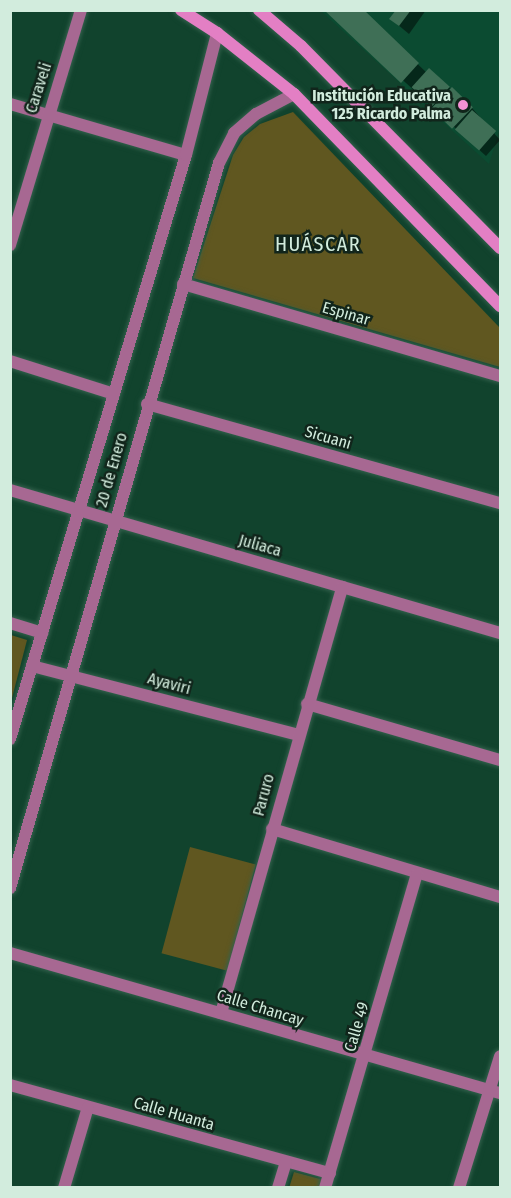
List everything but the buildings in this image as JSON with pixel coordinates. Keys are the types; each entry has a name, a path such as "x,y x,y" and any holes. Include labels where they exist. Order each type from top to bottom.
{"main road":[{"path":"181,10 217,33 294,94 501,306"},
{"path":"259,10 301,46 499,244"}],"street":[{"name":"Caraveli","path":"10,245 81,10"},
{"name":"20 de Enero","path":"10,739 186,154 217,33"},
{"name":"20 de Enero","path":"10,888 72,676 147,404 219,163 234,133 256,114 294,94"},
{"path":"10,104 186,154"},
{"name":"Espinar","path":"183,284 501,376"},
{"path":"10,361 114,394"},
{"name":"Sicuani","path":"147,404 500,501"},
{"name":"Juliaca","path":"10,490 501,633"},
{"name":"Paruro","path":"220,1013 342,587"},
{"path":"10,623 42,633"},
{"name":"Ayaviri","path":"32,666 298,735"},
{"path":"307,704 501,760"},
{"path":"272,829 417,874 501,897"},
{"name":"Calle 49","path":"325,1188 366,1057 417,874"},
{"name":"Calle Chancay","path":"10,953 366,1057 495,1092"},
{"path":"459,1188 495,1092 501,1056"},
{"name":"Calle Huanta","path":"10,1085 330,1173"},
{"path":"64,1188 88,1107"},
{"path":"278,1188 286,1162"}],"shaded area":[{"name":"Institución Educativa 125 Ricardo Palma","path":"321,11 500,11 500,128 489,164"},
{"path":"293,112 500,328 500,367 193,278 233,155 244,137 260,124"},
{"path":"10,635 27,640 11,702"},
{"path":"190,847 256,865 227,971 162,953"},
{"path":"294,1172 324,1180 322,1187 289,1188"}],"place":[{"name":"Institución Educativa 125 Ricardo Palma","path":"463,105"}],"district":[{"name":"HUÁSCAR","path":"318,244"}]}
